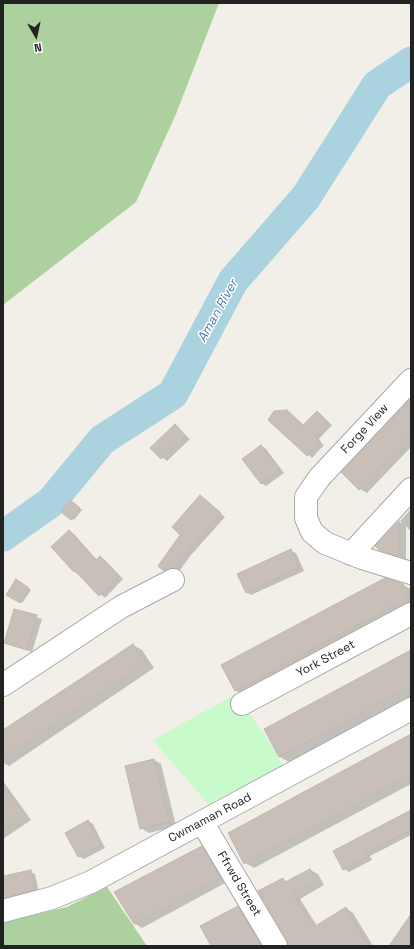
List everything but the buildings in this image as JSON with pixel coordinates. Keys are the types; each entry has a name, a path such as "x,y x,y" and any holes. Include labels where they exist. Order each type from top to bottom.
{"street":[{"name":"Forge View","path":"411,380 319,478 306,497 306,518 312,532 325,543 351,554 411,573"},
{"path":"351,554 411,489"},
{"path":"3,685 121,607 173,580"},
{"name":"York Street","path":"242,704 411,614"},
{"name":"Cwmaman Road","path":"3,911 52,898 91,882 411,709"},
{"name":"Ffrwd Street","path":"202,822 276,946"}],"green space":[{"path":"3,3 219,3 176,114 136,202 3,305"},
{"path":"236,694 274,749 283,766 208,804 153,740"},
{"path":"107,887 147,946 3,946 3,922 67,907"}],"waterway":[{"name":"Aman River","path":"3,536 51,502 102,440 173,394 233,281 306,197 377,85 411,62"}]}
